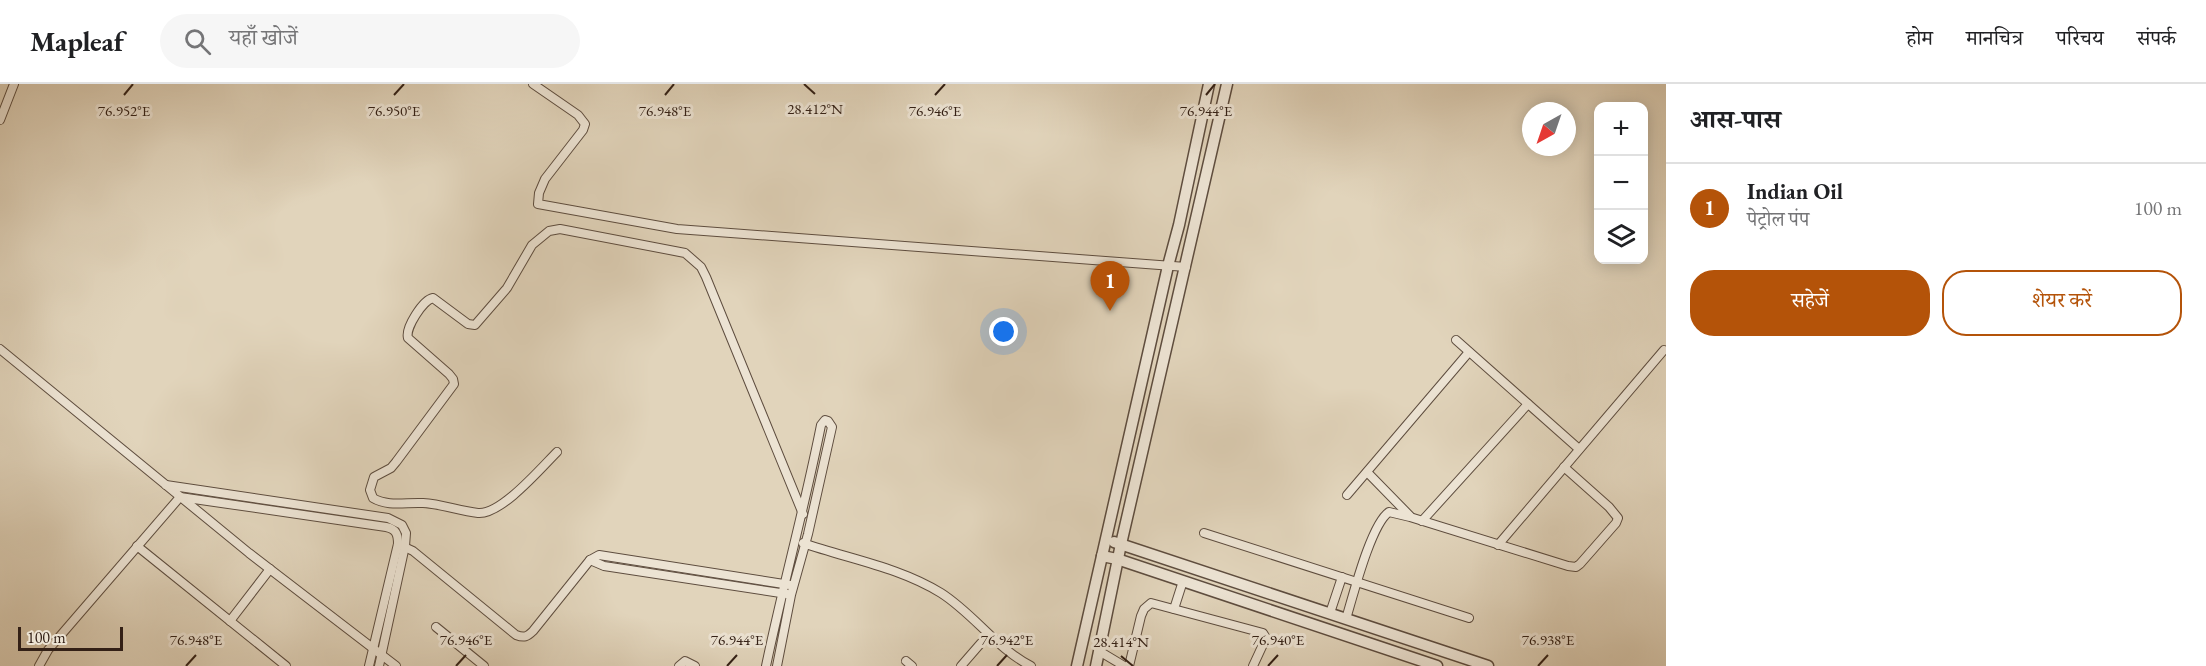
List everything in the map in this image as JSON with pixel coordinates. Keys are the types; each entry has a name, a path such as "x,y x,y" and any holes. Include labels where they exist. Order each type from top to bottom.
{"street":[{"path":"0,120 14,84"},
{"path":"533,84 578,116 585,124 541,187 538,204 677,229 1167,271 1185,269"},
{"path":"1077,666 1179,225 1209,84"},
{"path":"1097,666 1120,544 1227,84"},
{"path":"557,452 512,495 489,512 479,513 422,502 397,504 373,498 370,490 374,477 391,468 454,384 449,374 408,338 408,330 425,302 433,298 468,324 475,325 507,288 532,245 549,231 560,229 685,253 701,267 706,277 803,514"},
{"path":"1456,340 1579,449"},
{"path":"0,349 180,497 396,666"},
{"path":"1498,545 1664,350"},
{"path":"1347,495 1469,352"},
{"path":"1422,521 1528,404"},
{"path":"766,666 789,584 806,544 832,427 825,420 821,425 796,540 789,584"},
{"path":"1346,619 1374,533 1383,516 1389,512 1576,567 1581,564 1608,534 1618,518 1564,467"},
{"path":"1367,472 1410,517"},
{"path":"166,484 388,518 402,525 406,533 372,648 369,666"},
{"path":"180,497 386,527 396,532 402,545 522,638 533,631 590,560 599,555 789,584"},
{"path":"39,666 48,650 180,497"},
{"path":"396,532 402,525"},
{"path":"1204,533 1469,618"},
{"path":"1106,539 1488,666"},
{"path":"796,540 888,568 942,594 1031,666"},
{"path":"379,666 402,545"},
{"path":"137,546 286,666"},
{"path":"1102,556 1117,559 1437,666"},
{"path":"590,560 604,566 786,594"},
{"path":"230,621 270,569"},
{"path":"1330,613 1342,578"},
{"path":"1174,609 1183,581"},
{"path":"777,666 786,594"},
{"path":"1129,666 1144,609 1151,603 1263,633 1266,638 1253,666"},
{"path":"436,627 484,666"},
{"path":"961,666 981,643"},
{"path":"1099,651 1124,666"},
{"path":"679,666 685,661 695,666"}],"place":[{"name":"Indian Oil","path":"1110,311"}]}
